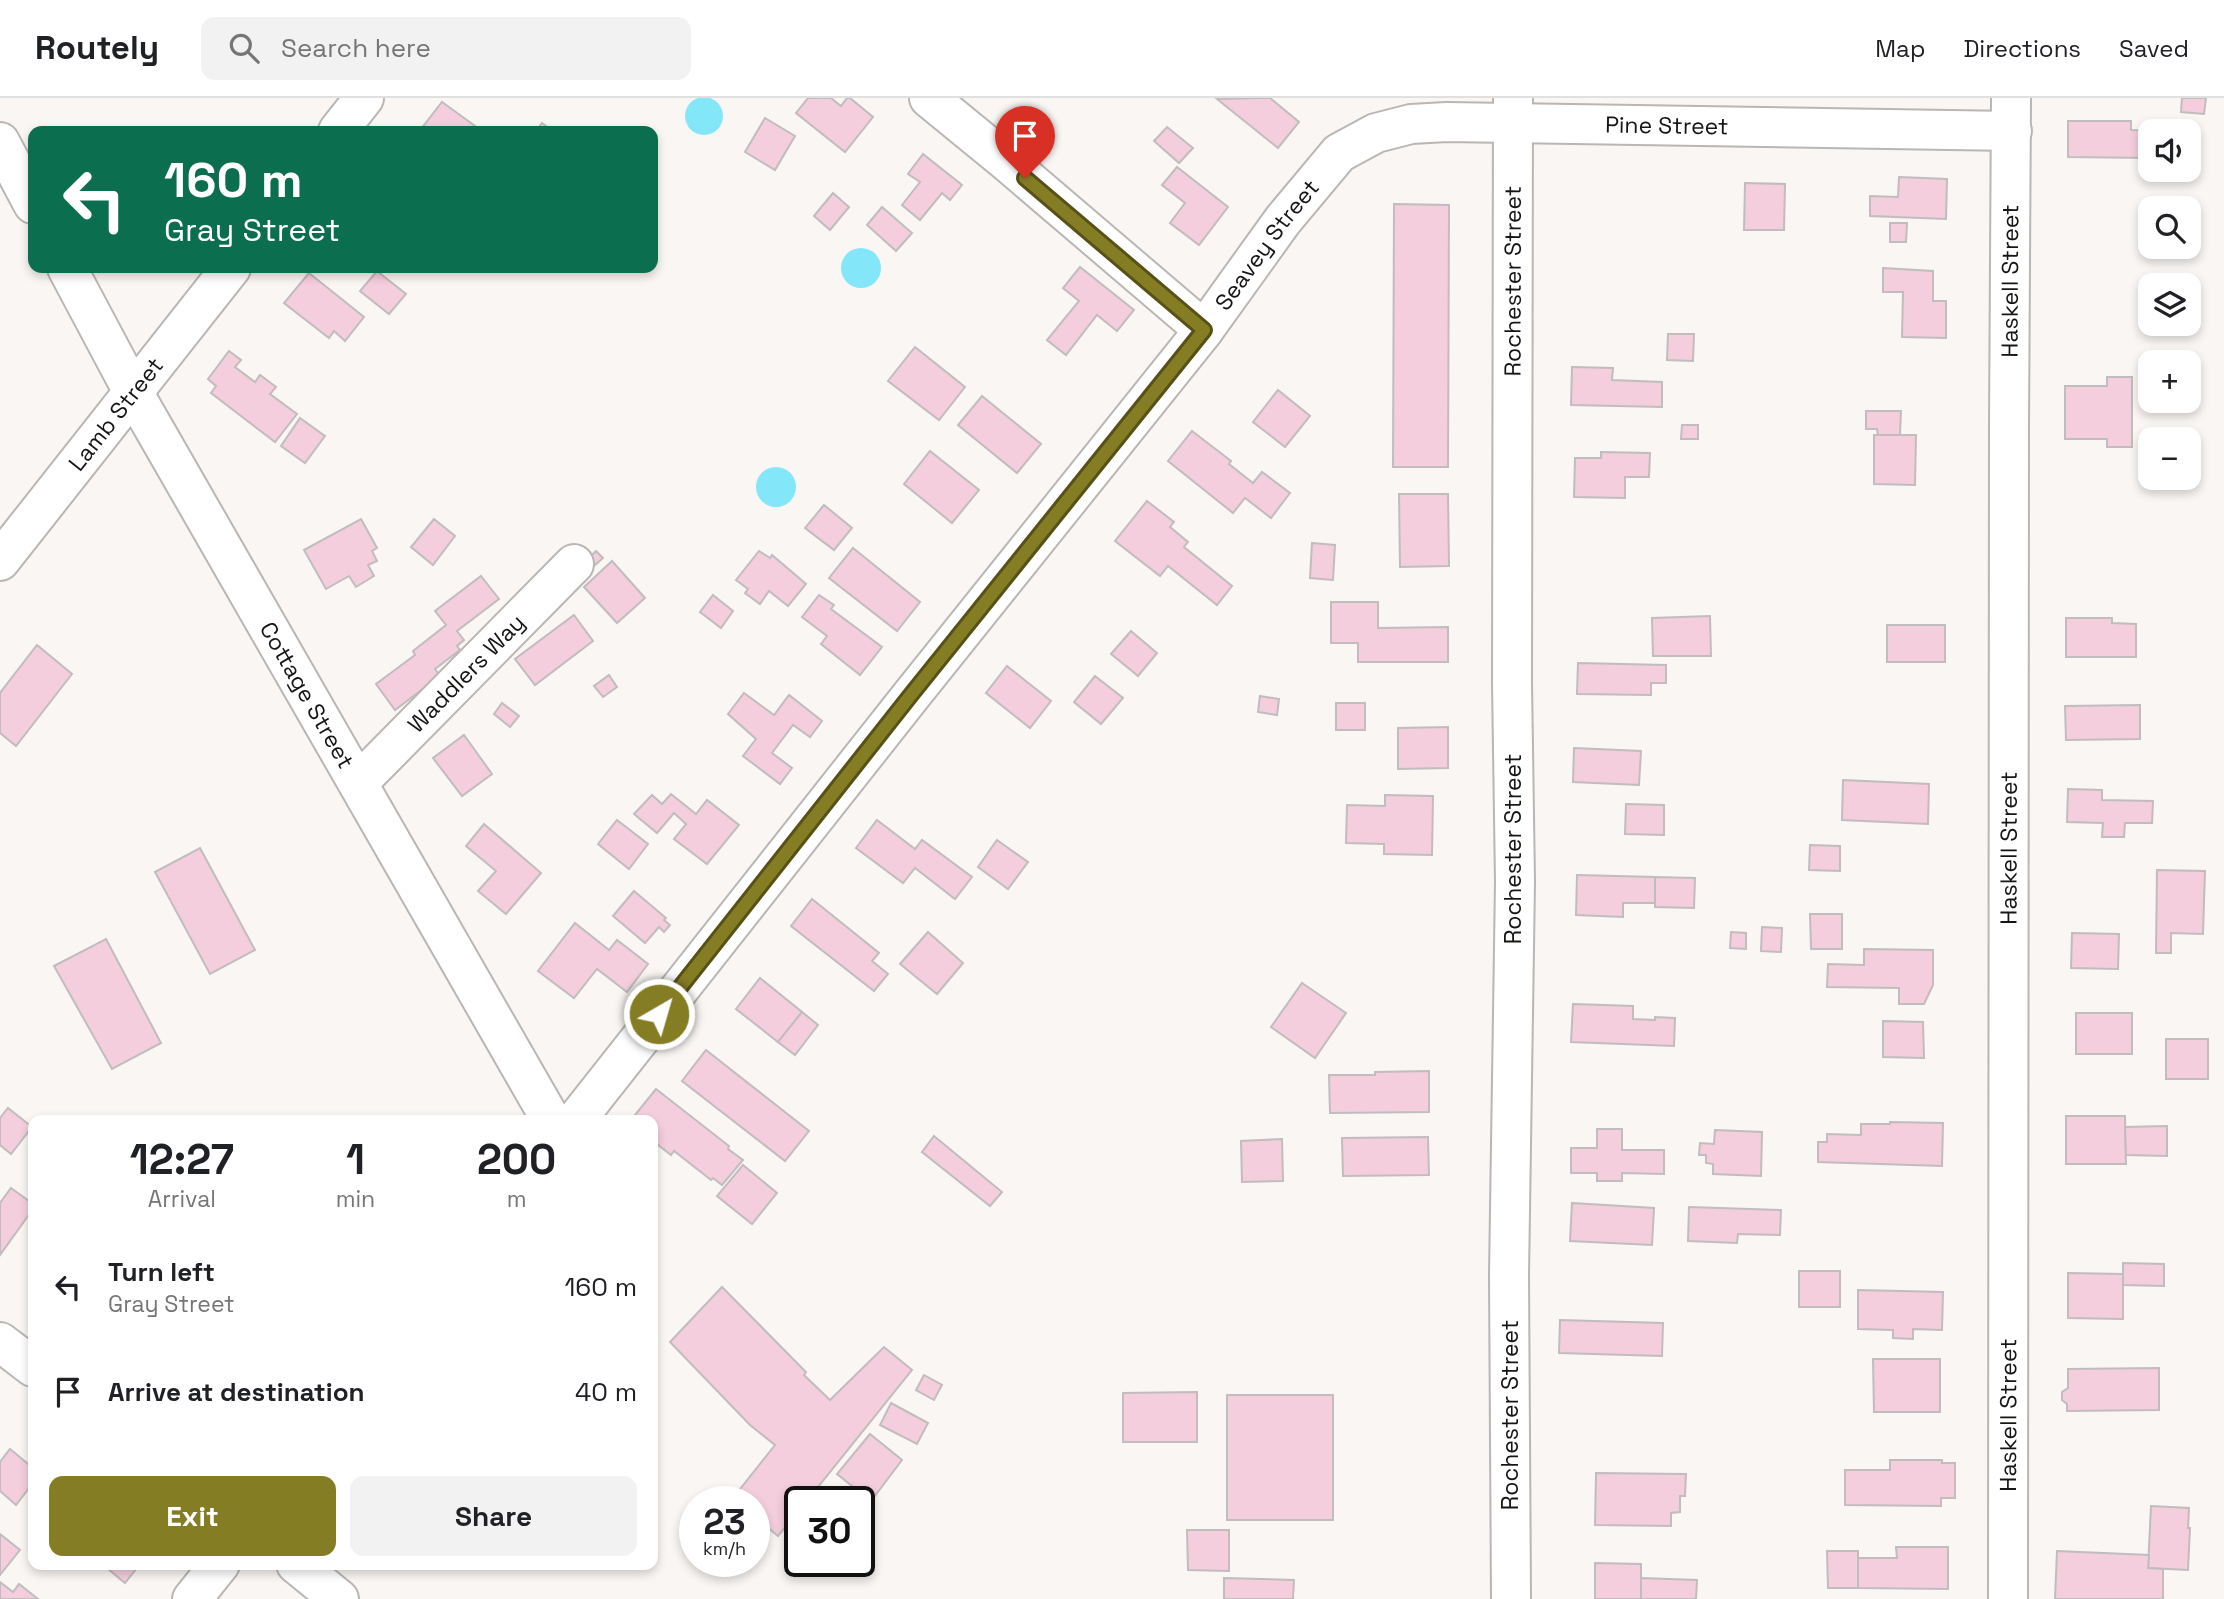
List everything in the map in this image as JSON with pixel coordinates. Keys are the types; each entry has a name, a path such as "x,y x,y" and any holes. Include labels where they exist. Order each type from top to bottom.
{"street":[{"path":"342,126 364,98"},
{"path":"929,98 1204,330"},
{"name":"Pine Street","path":"1332,160 1339,153 1376,132 1411,124 1447,122 1513,110 2011,115"},
{"name":"Rochester Street","path":"1511,1599 1508,1276 1515,882 1512,682 1513,110"},
{"name":"Haskell Street","path":"2008,1599 2011,115"},
{"path":"0,142 28,195"},
{"name":"Seavey Street","path":"580,1115 910,696 1204,330 1283,220 1332,160"},
{"name":"Cottage Street","path":"70,273 133,392 548,1115"},
{"name":"Lamb Street","path":"0,561 227,273"},
{"name":"Waddlers Way","path":"358,783 574,564"},
{"path":"0,1342 28,1363"},
{"path":"192,1599 215,1570"},
{"path":"303,1570 339,1599"}],"water":[{"path":"704,97 718,102 723,116 718,130 704,135 690,130 685,116 690,102"},
{"path":"861,248 869,249 875,254 880,260 880,276 875,282 869,287 861,288 853,287 847,282 842,276 841,268 842,260 847,254 853,249"},
{"path":"776,467 790,473 796,487 790,501 776,507 762,501 756,487 762,473"}],"building":[{"path":"808,98 831,98 841,106 850,98 873,117 845,152 796,113"},
{"path":"1270,98 1299,122 1278,148 1217,99"},
{"path":"2182,98 2206,98 2204,114 2181,112"},
{"path":"442,102 475,126 423,126"},
{"path":"765,118 795,136 775,170 745,152"},
{"path":"2068,121 2131,121 2131,130 2138,130 2138,158 2068,157"},
{"path":"1167,127 1193,148 1179,163 1154,141"},
{"path":"923,154 962,185 950,200 942,193 920,220 902,205 920,182 908,174"},
{"path":"1177,167 1228,207 1199,245 1170,223 1185,203 1162,185"},
{"path":"1899,177 1947,179 1946,219 1870,216 1870,196 1898,197"},
{"path":"1745,183 1785,184 1784,230 1744,230"},
{"path":"833,193 849,207 830,230 814,216"},
{"path":"1394,204 1449,205 1448,467 1393,467"},
{"path":"882,207 912,233 896,251 867,225"},
{"path":"1890,223 1907,223 1906,242 1890,242"},
{"path":"1080,267 1134,310 1117,331 1097,315 1066,355 1047,340 1079,301 1063,288"},
{"path":"1883,268 1933,271 1933,301 1946,301 1946,338 1902,337 1903,292 1883,292"},
{"path":"309,273 364,317 345,341 334,331 329,338 284,303"},
{"path":"375,273 380,273 406,294 389,314 360,291"},
{"path":"1668,334 1694,334 1693,361 1667,360"},
{"path":"915,347 965,387 939,420 888,381"},
{"path":"229,351 241,360 235,367 255,382 260,375 276,387 270,394 297,414 275,442 211,393 216,386 208,379"},
{"path":"1572,367 1613,368 1612,380 1662,382 1662,407 1571,405"},
{"path":"2107,377 2132,377 2132,447 2107,447 2107,439 2065,439 2065,386 2107,386"},
{"path":"1278,390 1310,416 1285,447 1253,422"},
{"path":"982,396 1041,444 1017,473 958,425"},
{"path":"1866,411 1901,411 1900,435 1878,435 1877,429 1866,429"},
{"path":"300,418 325,436 305,463 281,446"},
{"path":"1682,425 1698,425 1698,439 1681,439"},
{"path":"1192,431 1231,461 1229,464 1253,483 1262,472 1290,493 1271,518 1245,498 1233,513 1168,461"},
{"path":"1874,435 1916,435 1915,485 1874,484"},
{"path":"930,451 979,490 952,523 904,484"},
{"path":"1601,452 1650,453 1649,477 1625,477 1625,498 1574,497 1575,458 1601,458"},
{"path":"1399,494 1448,494 1449,566 1400,567"},
{"path":"1147,501 1174,522 1170,527 1188,542 1184,547 1232,586 1217,605 1168,566 1160,576 1115,541"},
{"path":"824,505 852,528 834,550 805,528"},
{"path":"361,519 377,548 372,551 377,561 368,565 374,576 356,587 349,576 326,589 304,550"},
{"path":"434,519 455,536 433,565 411,547"},
{"path":"1312,543 1335,545 1333,580 1310,578"},
{"path":"853,548 920,602 897,631 829,578"},
{"path":"596,551 603,558 595,565 589,558"},
{"path":"759,551 770,558 772,555 806,584 788,606 769,591 760,604 745,593 748,589 736,580"},
{"path":"612,561 645,598 617,623 584,587"},
{"path":"481,576 499,599 457,631 464,640 457,646 460,650 435,669 440,676 395,710 376,684 415,655 413,651 446,625 435,611"},
{"path":"713,595 733,611 721,628 700,612"},
{"path":"819,595 834,605 831,609 882,647 860,675 821,644 827,636 802,617"},
{"path":"1331,602 1378,602 1378,628 1448,627 1448,662 1358,662 1358,643 1331,643"},
{"path":"574,615 593,641 535,685 515,659"},
{"path":"1710,616 1711,656 1653,656 1652,618"},
{"path":"2066,618 2112,618 2112,623 2136,624 2136,657 2066,657"},
{"path":"1887,625 1945,625 1945,662 1887,662"},
{"path":"1131,631 1157,653 1138,676 1111,654"},
{"path":"37,645 72,674 16,746 0,733 0,693"},
{"path":"1578,663 1666,665 1666,683 1651,683 1651,695 1577,694"},
{"path":"1007,666 1051,701 1030,728 986,693"},
{"path":"609,675 617,687 603,697 594,686"},
{"path":"1095,676 1123,698 1101,724 1074,702"},
{"path":"744,693 774,715 789,695 822,721 810,737 793,725 772,753 792,768 780,784 743,756 756,739 728,714"},
{"path":"1260,696 1279,699 1277,715 1258,712"},
{"path":"502,703 519,716 510,727 494,714"},
{"path":"1336,703 1365,703 1365,730 1336,730"},
{"path":"2140,705 2140,739 2066,740 2065,706"},
{"path":"1448,727 1448,768 1398,769 1398,728"},
{"path":"464,735 492,774 462,796 433,758"},
{"path":"1574,748 1641,751 1639,785 1573,782"},
{"path":"1843,780 1929,784 1928,824 1842,820"},
{"path":"2068,789 2102,790 2102,800 2153,801 2152,823 2125,823 2124,837 2102,837 2103,823 2067,822"},
{"path":"671,794 696,814 707,800 739,825 707,864 674,839 686,824 674,813 657,833 634,814 652,795 662,804"},
{"path":"1385,795 1433,796 1432,855 1384,854 1384,844 1346,843 1347,805 1385,806"},
{"path":"1626,804 1664,805 1664,835 1625,834"},
{"path":"617,820 648,844 629,869 598,844"},
{"path":"877,820 915,849 922,840 972,877 955,899 915,868 903,883 856,848"},
{"path":"484,824 541,873 506,914 478,891 496,871 466,846"},
{"path":"997,840 1028,862 1008,889 978,867"},
{"path":"1810,845 1840,846 1840,871 1809,870"},
{"path":"200,848 255,950 210,974 155,872"},
{"path":"2157,870 2205,871 2203,934 2171,933 2171,953 2156,953"},
{"path":"1577,875 1655,877 1655,903 1623,903 1623,917 1576,915"},
{"path":"1655,877 1695,878 1694,908 1655,907"},
{"path":"634,891 666,918 664,920 670,925 664,932 659,927 645,943 613,916"},
{"path":"812,899 879,953 872,961 888,974 874,991 791,926"},
{"path":"1810,914 1842,914 1842,949 1811,949"},
{"path":"575,923 609,950 617,940 648,964 627,992 597,969 574,998 538,971"},
{"path":"1762,927 1782,928 1781,952 1761,951"},
{"path":"928,932 963,963 937,994 900,964"},
{"path":"1731,932 1746,933 1746,949 1730,948"},
{"path":"2072,933 2119,934 2118,969 2071,968"},
{"path":"106,939 161,1043 112,1069 54,966"},
{"path":"1864,949 1933,950 1933,985 1924,1004 1899,1004 1899,988 1827,987 1828,964 1864,965"},
{"path":"760,978 802,1012 778,1042 736,1009"},
{"path":"1302,983 1346,1013 1315,1058 1271,1027"},
{"path":"1573,1004 1633,1006 1633,1019 1675,1018 1674,1046 1571,1042"},
{"path":"802,1012 818,1025 795,1055 778,1042"},
{"path":"2076,1013 2132,1013 2132,1054 2076,1054"},
{"path":"1883,1021 1923,1022 1924,1058 1883,1057"},
{"path":"2166,1039 2208,1039 2208,1079 2166,1079"},
{"path":"706,1050 809,1131 785,1161 682,1081"},
{"path":"1429,1071 1429,1112 1330,1113 1329,1075"},
{"path":"656,1089 743,1160 722,1185 713,1178 711,1180 674,1151 671,1155 658,1145 658,1115 635,1115"},
{"path":"8,1108 28,1124 28,1132 11,1154 0,1145 0,1118"},
{"path":"2066,1116 2125,1116 2126,1164 2066,1164"},
{"path":"1943,1123 1942,1166 1818,1162 1818,1142 1827,1142 1827,1134 1861,1135 1861,1124"},
{"path":"2167,1126 2167,1156 2126,1155 2125,1127"},
{"path":"1597,1129 1622,1129 1622,1150 1664,1150 1664,1174 1622,1173 1622,1181 1597,1181 1597,1173 1571,1173 1571,1148 1597,1148"},
{"path":"1715,1130 1762,1132 1761,1176 1713,1174 1713,1164 1706,1163 1706,1155 1699,1155 1700,1143 1714,1144"},
{"path":"934,1136 1002,1192 990,1206 922,1152"},
{"path":"1428,1137 1429,1175 1343,1176 1342,1138"},
{"path":"1282,1139 1283,1181 1242,1182 1241,1141"},
{"path":"743,1165 777,1193 752,1224 717,1196"},
{"path":"11,1188 28,1200 28,1216 0,1255 0,1203"},
{"path":"1572,1203 1654,1208 1652,1245 1570,1241"},
{"path":"1689,1207 1781,1210 1780,1235 1738,1234 1737,1243 1688,1241"},
{"path":"2123,1263 2164,1264 2164,1286 2123,1285"},
{"path":"1799,1271 1840,1271 1840,1307 1799,1307"},
{"path":"2068,1273 2123,1274 2123,1319 2068,1318"},
{"path":"722,1287 830,1400 884,1347 912,1370 819,1486 784,1486 784,1529 778,1536 770,1529 770,1486 743,1486 775,1445 750,1425 670,1342"},
{"path":"1858,1290 1943,1292 1942,1330 1913,1329 1913,1339 1893,1338 1893,1330 1858,1329"},
{"path":"1560,1320 1663,1323 1662,1356 1559,1353"},
{"path":"1873,1359 1940,1359 1940,1412 1874,1412"},
{"path":"2159,1368 2159,1410 2067,1411 2067,1404 2062,1400 2062,1392 2068,1388 2068,1369"},
{"path":"924,1375 942,1385 934,1400 916,1390"},
{"path":"1197,1392 1197,1442 1123,1442 1123,1393"},
{"path":"1227,1395 1333,1395 1333,1520 1227,1520"},
{"path":"891,1403 928,1423 917,1444 880,1425"},
{"path":"870,1434 902,1460 875,1496 875,1486 852,1486 837,1474"},
{"path":"10,1449 28,1464 28,1489 16,1505 0,1491 0,1462"},
{"path":"1890,1460 1942,1460 1942,1463 1955,1463 1955,1498 1941,1498 1941,1506 1845,1505 1845,1470 1890,1470"},
{"path":"1596,1473 1686,1474 1685,1496 1680,1496 1680,1512 1671,1513 1671,1526 1595,1525"},
{"path":"2151,1506 2189,1508 2188,1570 2148,1568"},
{"path":"1187,1530 1229,1530 1229,1571 1188,1570"},
{"path":"0,1534 20,1550 0,1575"},
{"path":"1896,1547 1948,1547 1948,1589 1858,1588 1858,1558 1897,1558"},
{"path":"1827,1551 1858,1551 1858,1588 1828,1588"},
{"path":"2057,1551 2149,1555 2148,1568 2163,1569 2163,1599 2055,1599"},
{"path":"1595,1563 1641,1564 1641,1599 1595,1599"},
{"path":"109,1570 135,1570 125,1583"},
{"path":"1224,1578 1294,1580 1293,1599 1224,1599"},
{"path":"1641,1578 1697,1580 1696,1599 1641,1599"},
{"path":"0,1582 13,1592 19,1584 38,1599 0,1599"}],"route":[{"path":"659,1014 1204,330 1025,178"}]}
